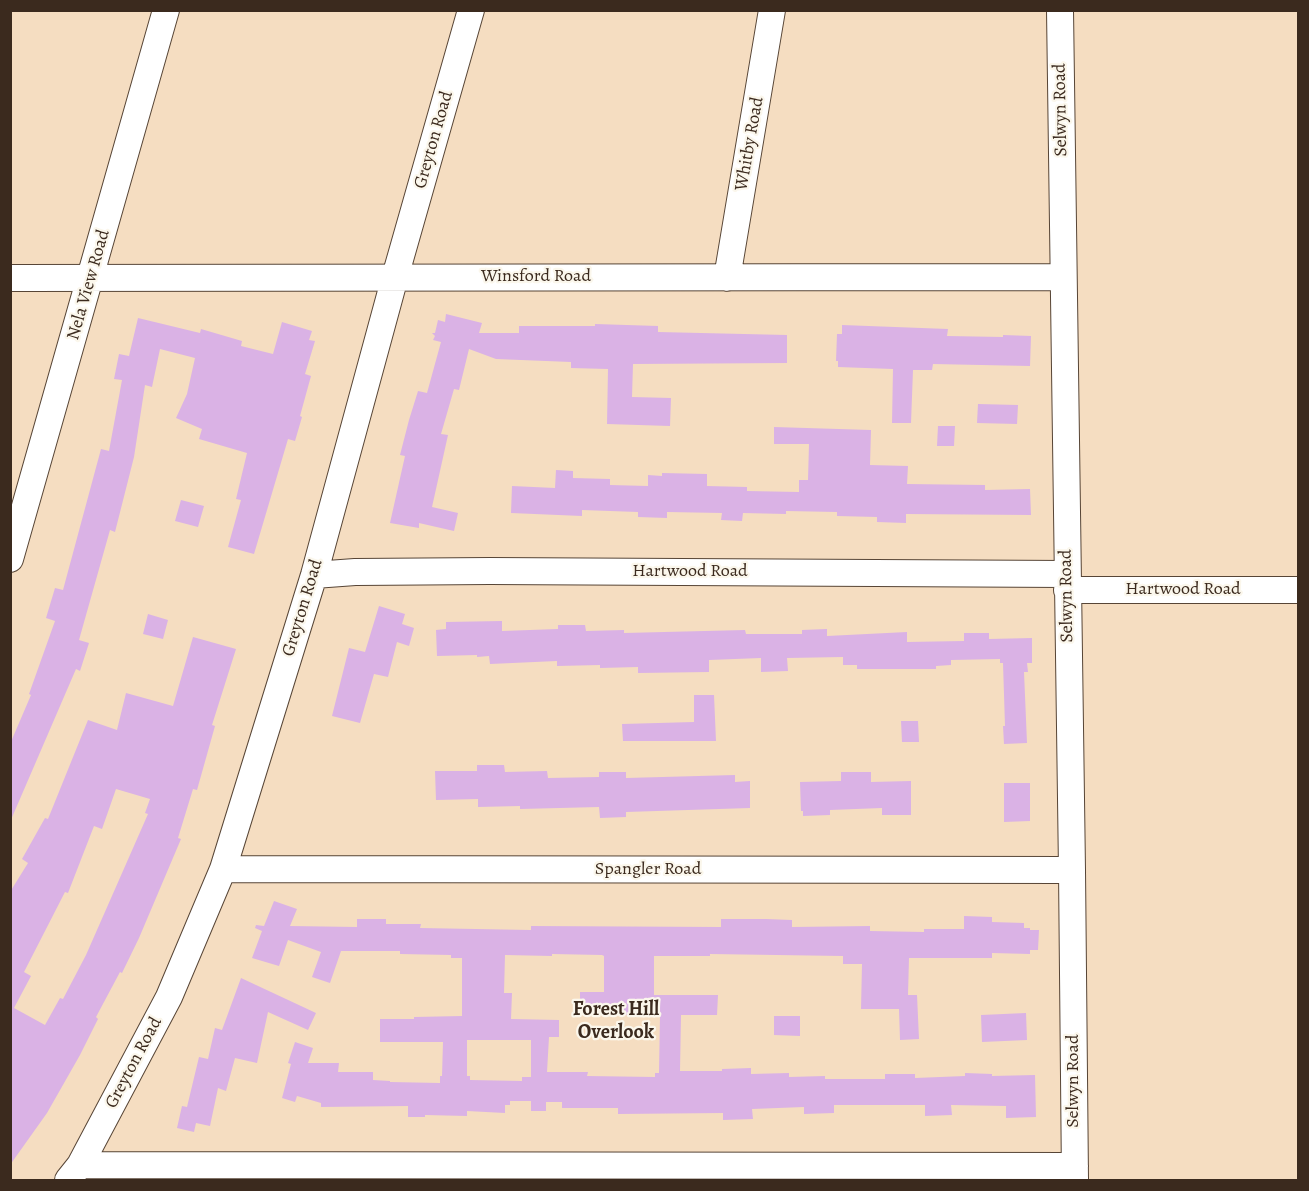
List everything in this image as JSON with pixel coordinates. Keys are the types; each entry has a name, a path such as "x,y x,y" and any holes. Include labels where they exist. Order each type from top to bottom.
{"street":[{"name":"Nela View Road","path":"10,559 92,278 166,10"},
{"name":"Greyton Road","path":"74,1173 169,997 223,869 314,575 394,277 471,10"},
{"name":"Whitby Road","path":"727,278 772,10"},
{"name":"Selwyn Road","path":"1060,10 1075,1173"},
{"name":"Winsford Road","path":"10,278 1062,278"},
{"name":"Hartwood Road","path":"314,575 355,572 490,571 1067,582 1299,590"},
{"name":"Spangler Road","path":"223,869 1072,870"},
{"path":"74,1173 1075,1173"}],"building":[{"path":"446,314 482,323 479,333 519,333 519,326 595,326 595,324 658,326 658,332 787,335 787,363 633,364 632,397 671,398 670,426 607,424 608,369 571,368 571,362 496,359 469,349 459,390 454,389 441,434 448,435 432,507 458,513 454,531 419,523 419,528 390,523 405,456 400,455 409,420 418,391 427,393 441,342 433,340 435,336 432,333 435,333 438,320 445,322"},
{"path":"138,318 200,333 201,329 242,341 241,346 273,354 282,322 312,331 309,340 315,341 305,374 311,376 300,416 302,417 295,441 288,439 254,554 228,547 241,500 236,499 247,453 199,439 202,429 176,418 187,394 195,358 160,349 152,387 145,385 134,457 115,532 110,530 79,640 89,643 80,671 76,669 10,822 10,744 31,695 29,694 55,621 46,618 55,588 63,590 101,449 109,451 122,380 114,379 119,354 129,356"},
{"path":"842,325 948,329 947,336 1031,336 1030,366 933,364 932,370 913,370 911,423 892,423 893,369 838,367 838,361 836,361 837,334 842,334"},
{"path":"978,404 1018,405 1017,424 977,423"},
{"path":"938,426 955,426 954,446 937,446"},
{"path":"774,427 871,430 870,465 908,466 907,484 985,485 985,490 1030,489 1031,515 906,514 906,523 877,522 877,517 837,516 837,512 743,513 742,521 721,520 722,513 667,512 667,518 638,517 638,512 582,510 582,516 511,513 512,486 555,488 556,470 573,471 573,478 610,479 610,485 648,486 648,475 662,476 662,473 707,474 707,486 747,487 747,491 799,492 799,480 808,480 809,444 774,444"},
{"path":"181,500 204,506 198,527 175,521"},
{"path":"379,606 405,614 402,624 414,628 409,646 397,642 388,677 374,674 360,723 332,716 349,648 365,652"},
{"path":"148,614 168,620 163,639 143,634"},
{"path":"502,621 502,631 558,629 558,625 585,625 586,631 624,630 624,633 745,630 746,634 802,634 802,630 827,629 827,636 907,632 907,642 964,641 964,633 989,633 989,639 1032,638 1032,663 1027,663 1028,672 1024,672 1027,743 1004,744 1003,663 1000,663 1000,659 951,660 951,665 936,666 936,669 857,669 857,665 843,665 843,657 787,658 788,671 761,672 761,658 709,660 709,672 638,673 638,667 557,666 557,661 490,664 489,656 437,656 436,630 446,629 446,622"},
{"path":"193,637 236,649 212,725 215,726 197,790 193,789 178,838 181,839 139,938 122,973 120,972 96,1017 98,1019 80,1055 47,1113 10,1165 10,892 28,863 22,859 45,818 48,819 88,720 117,730 126,693 173,706","holes":["116,789 150,799 145,813 148,814 86,955 63,999 60,998 45,1025 14,1008 31,976 24,972 65,892 68,893 94,826 102,829"]},
{"path":"694,695 714,695 716,741 623,741 622,724 694,722"},
{"path":"901,721 918,721 919,742 902,742"},
{"path":"477,765 504,765 505,772 547,771 548,778 599,777 599,772 626,772 626,778 735,775 735,782 750,781 750,808 626,812 626,817 600,818 599,807 520,809 520,806 478,807 478,799 436,800 435,771 477,771"},
{"path":"841,772 871,772 871,782 911,781 911,815 882,815 882,808 830,810 830,815 803,816 800,782 841,781"},
{"path":"1004,783 1030,783 1030,821 1004,822"},
{"path":"274,901 297,909 290,926 357,927 357,919 386,919 386,924 421,924 420,928 531,930 531,926 721,927 721,919 766,919 792,920 792,927 870,926 870,931 924,932 924,929 964,929 964,916 992,917 992,922 1024,923 1024,928 1039,930 1038,950 1030,950 1030,954 992,953 992,958 909,958 908,995 917,995 919,1039 900,1040 899,1009 861,1009 862,964 843,964 843,956 710,954 710,956 654,956 654,995 718,995 717,1015 681,1015 680,1071 751,1068 751,1074 789,1073 789,1077 825,1076 825,1079 885,1079 885,1074 915,1074 915,1078 965,1076 965,1073 992,1074 992,1076 1035,1075 1036,1117 1006,1118 1006,1106 951,1105 952,1115 925,1116 925,1105 834,1105 834,1113 804,1114 804,1107 752,1109 753,1119 723,1120 723,1113 618,1114 618,1108 562,1108 562,1102 546,1102 546,1111 531,1111 531,1101 510,1101 510,1105 505,1105 505,1113 467,1111 467,1116 408,1117 408,1106 321,1107 321,1103 297,1096 295,1102 282,1098 291,1064 288,1063 295,1042 313,1048 308,1063 339,1063 338,1072 373,1072 373,1080 390,1082 440,1083 443,1042 380,1042 380,1019 462,1016 462,958 451,958 451,955 400,954 400,951 341,951 330,983 312,977 321,952 288,940 279,966 252,958 262,931 255,928 256,925 264,926","holes":["552,954 604,956 604,992 580,992 580,1014 660,1016 659,1073 655,1073 655,1077 587,1076 588,1072 547,1072 549,1037 559,1037 559,1020 511,1019 512,993 504,993 505,955 552,956","467,1040 531,1040 531,1077 522,1077 522,1081 470,1080 470,1076 467,1076"]},
{"path":"241,978 316,1013 308,1030 268,1012 257,1063 235,1058 226,1091 218,1088 210,1126 196,1123 194,1132 177,1128 182,1106 187,1107 199,1057 208,1059 215,1028 222,1030"},
{"path":"1026,1013 1027,1040 982,1042 981,1015"},
{"path":"774,1016 800,1016 800,1036 774,1035"}],"district":[{"name":"Forest Hill Overlook","path":"616,1022"}]}
